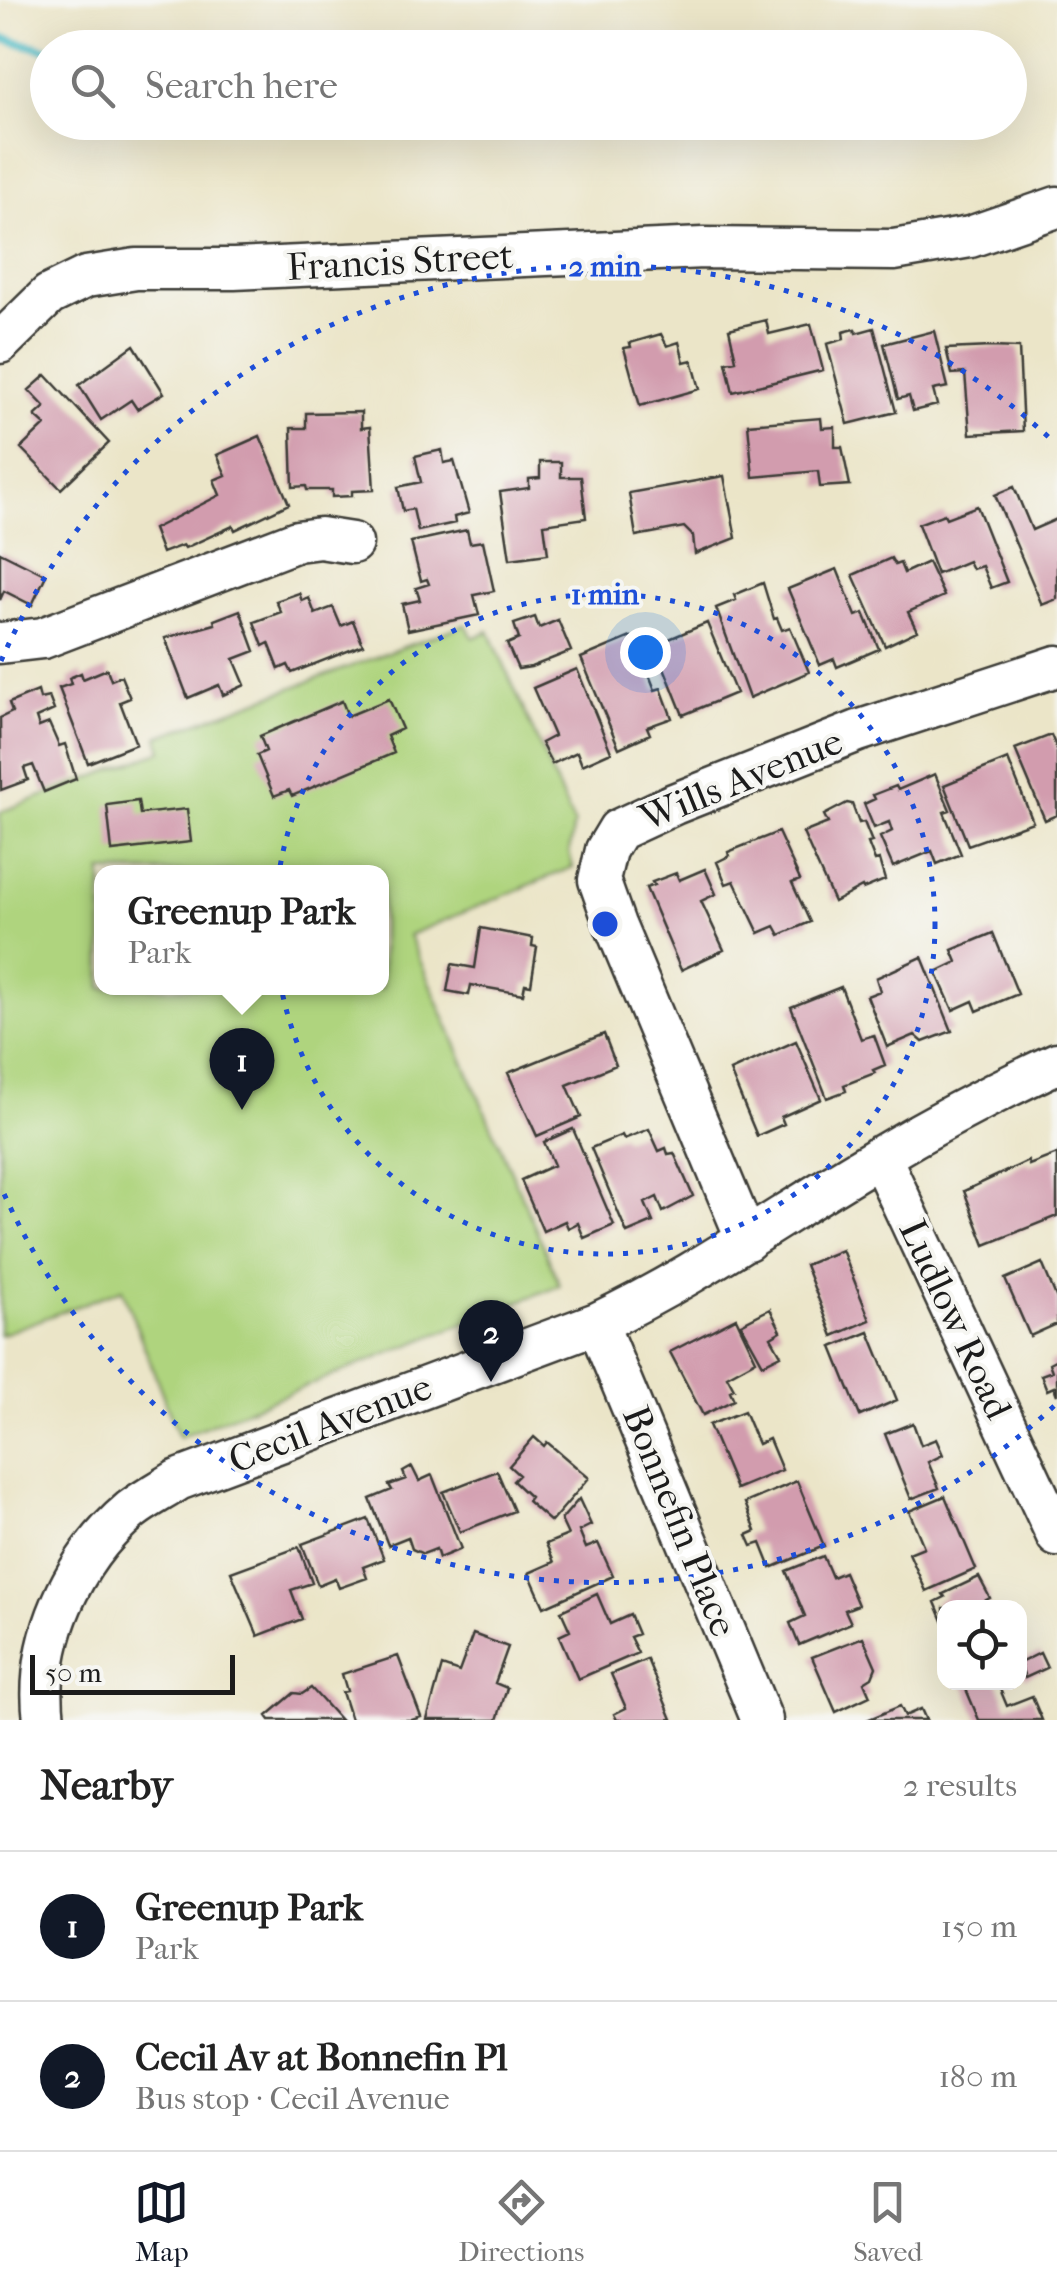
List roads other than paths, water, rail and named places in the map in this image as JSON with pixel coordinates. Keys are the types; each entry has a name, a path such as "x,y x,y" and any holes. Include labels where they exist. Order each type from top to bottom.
{"street":[{"name":"Francis Street","path":"7,325 48,295 86,277 136,269 703,248 894,250 970,237 1057,208"},
{"path":"0,643 42,638 296,540 320,538 352,543"},
{"name":"Wills Avenue","path":"747,1240 615,925 599,880 606,850 618,830 692,797 858,731 1057,666"},
{"name":"Cecil Avenue","path":"44,1720 47,1652 61,1602 89,1555 132,1510 178,1480 598,1323 638,1304 880,1156 1057,1062"},
{"name":"Ludlow Road","path":"880,1156 1057,1536"},
{"name":"Bonnefin Place","path":"598,1323 762,1720"}],"waterway":[{"path":"0,38 30,46"}],"place":[{"name":"Greenup Park","path":"242,1110"},
{"name":"Cecil Av at Bonnefin Pl","path":"491,1382"}]}
